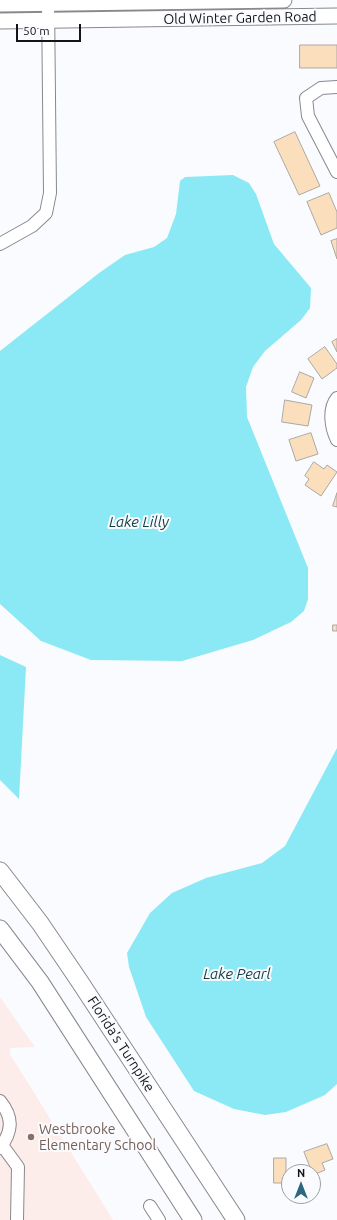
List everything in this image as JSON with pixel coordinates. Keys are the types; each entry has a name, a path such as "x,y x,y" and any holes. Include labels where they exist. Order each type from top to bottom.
{"highway":[{"name":"Florida's Turnpike","path":"0,871 40,923 80,982 236,1220"},
{"path":"0,929 40,982 193,1220"}],"main road":[{"name":"Old Winter Garden Road","path":"0,4 48,2 284,0"},
{"name":"Old Winter Garden Road","path":"0,21 337,16"}],"street":[{"path":"0,244 32,226 46,213 50,193 48,2"},
{"path":"337,87 321,88 306,98 308,116 337,172"},
{"path":"337,398 331,420 333,431 337,440"},
{"path":"0,1101 10,1114 9,1136 1,1147 18,1167 17,1220"},
{"path":"150,1206 159,1220"}],"shaded area":[{"name":"Westbrooke Elementary School","path":"0,997 35,1047 10,1048 10,1054 113,1220 0,1220"}],"water":[{"name":"Lake Lilly","path":"233,175 249,183 256,194 274,244 311,288 310,308 301,320 265,351 253,367 246,387 247,417 308,568 308,599 304,611 291,622 253,640 182,661 91,660 41,641 0,604 0,351 99,273 125,255 154,247 167,238 176,214 180,181 185,177"},
{"path":"0,655 26,667 19,799 0,780"},
{"name":"Lake Pearl","path":"337,748 337,1084 325,1095 286,1112 265,1115 234,1109 194,1091 146,1017 129,967 127,953 150,913 172,893 206,878 262,863 285,846"}],"building":[{"path":"300,45 337,45 337,68 300,68"},
{"path":"295,132 320,186 299,195 274,142"},
{"path":"329,193 337,212 337,228 321,235 307,202"},
{"path":"337,239 337,259 331,241"},
{"path":"337,339 337,352 332,342"},
{"path":"325,347 337,364 337,368 322,379 308,359"},
{"path":"300,372 314,378 306,398 292,392"},
{"path":"285,400 312,405 308,426 282,422"},
{"path":"311,433 318,454 296,461 289,440"},
{"path":"314,462 324,469 327,465 337,472 321,496 305,485 309,479 305,476"},
{"path":"337,493 337,507 333,506"},
{"path":"333,625 337,625 337,631 333,631"},
{"path":"327,1144 333,1159 322,1163 325,1170 321,1172 321,1164 309,1164 304,1152"},
{"path":"274,1158 286,1158 286,1164 281,1164 281,1183 274,1183"}],"place":[{"name":"Westbrooke Elementary School","path":"31,1137"}]}
